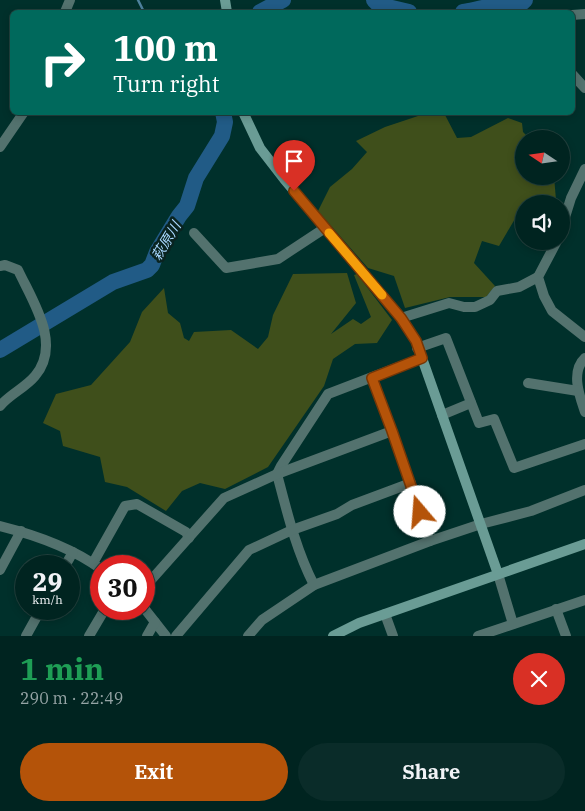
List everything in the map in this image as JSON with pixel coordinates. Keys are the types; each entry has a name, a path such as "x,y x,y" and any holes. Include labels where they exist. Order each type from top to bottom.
{"street":[{"path":"575,77 585,88"},
{"path":"0,147 22,115"},
{"path":"244,115 260,148 401,318 416,341 481,524 513,624"},
{"path":"570,201 585,169"},
{"path":"194,233 226,268 278,260 325,228"},
{"path":"401,318 450,303 464,307 475,307 490,300 497,291 519,287 538,276 552,250"},
{"path":"0,266 5,264 18,270 42,320 47,344 46,359 36,375 26,386 0,406"},
{"path":"538,276 544,296 552,311 585,337"},
{"path":"417,348 446,338 479,423 494,419 514,468 585,444"},
{"path":"314,584 304,566 277,474 328,394 422,358"},
{"path":"585,358 581,362 578,374 578,391 585,412"},
{"path":"372,378 411,483 430,541"},
{"path":"528,383 578,391"},
{"path":"442,416 471,403"},
{"path":"155,576 224,498 277,474 392,431"},
{"path":"176,636 249,550 292,530 337,514 352,505 411,483"},
{"path":"248,636 262,620 314,584 430,541 481,524 531,511 585,490"},
{"path":"102,555 125,506 137,504 186,532 189,538"},
{"path":"0,526 22,531 58,544 90,562"},
{"path":"0,570 22,531"},
{"path":"333,636 359,623 585,544"},
{"path":"478,636 585,600"},
{"path":"556,610 566,636"},
{"path":"385,614 393,636"},
{"path":"26,636 35,620"},
{"path":"89,636 98,620"},
{"path":"146,636 155,622 166,636"}],"green space":[{"path":"421,115 445,115 457,138 471,137 508,118 522,123 523,130 515,130 515,185 555,185 556,195 515,195 515,219 499,246 482,241 474,263 495,286 486,297 450,297 405,308 394,276 368,268 318,211 330,187 352,169 367,152 356,141 385,127"},
{"path":"347,273 356,303 331,334 353,319 361,324 371,317 354,275 357,274 392,320 377,343 355,344 333,359 324,386 268,467 225,489 200,483 182,491 166,511 127,487 105,482 100,457 63,446 60,431 43,423 56,394 91,385 130,342 142,312 164,288 168,313 180,323 184,338 189,341 194,332 231,330 258,349 268,337 273,315 293,274"}],"waterway":[{"path":"138,0 143,10"},
{"name":"萩原川","path":"264,10 283,0"},
{"name":"萩原川","path":"374,0 379,5 400,10"},
{"name":"萩原川","path":"473,10 506,8 516,6 525,0"},
{"name":"萩原川","path":"0,350 113,282 147,270 152,265 157,252 187,206 196,178 222,136 225,122 224,115"}],"slow traffic":[{"path":"329,233 382,295"}],"route":[{"path":"294,191 401,318 416,341 422,358 372,378 420,512"}]}
